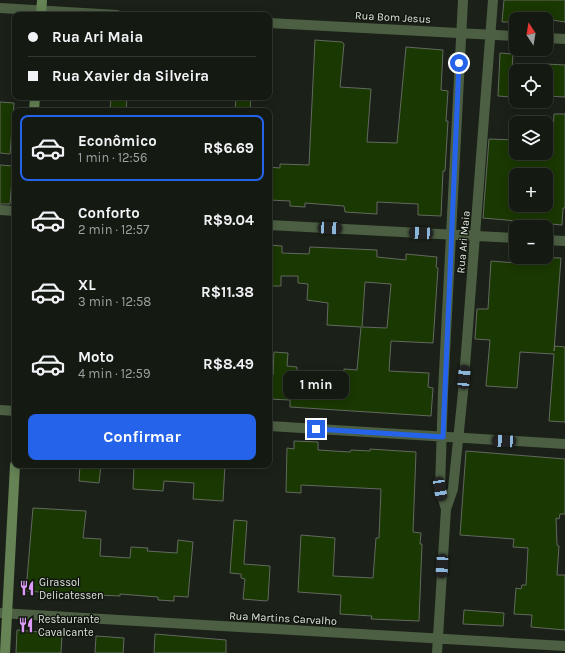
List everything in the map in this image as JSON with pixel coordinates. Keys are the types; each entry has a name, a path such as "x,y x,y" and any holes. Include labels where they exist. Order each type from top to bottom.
{"street":[{"path":"41,12 42,0"},
{"name":"Rua Ari Maia","path":"446,509 440,489 460,32 463,0"},
{"name":"Rua Ari Maia","path":"437,653 446,509 453,489 458,438 476,235 492,34 493,0"},
{"path":"0,8 33,12"},
{"name":"Rua Bom Jesus","path":"272,23 509,35"},
{"path":"553,38 565,39"},
{"path":"0,210 12,211"},
{"path":"272,225 509,237"},
{"path":"553,240 565,241"},
{"path":"0,410 12,411"},
{"path":"272,426 565,444"},
{"path":"5,653 4,614 16,468"},
{"name":"Rua Martins Carvalho","path":"4,614 565,646"}],"building":[{"path":"504,0 565,0 565,22 553,20 553,12 509,12 509,22 502,22"},
{"path":"315,40 342,42 344,44 340,87 371,89 367,142 397,143 406,47 443,50 441,90 448,91 446,121 448,121 445,171 443,171 441,216 418,215 418,204 377,202 377,214 345,212 344,206 305,203 305,207 290,206 290,201 272,200 272,167 280,168 280,164 309,165"},
{"path":"500,53 509,54 509,56 513,56 512,64 509,64 509,97 498,96"},
{"path":"553,64 565,65 565,97 553,96"},
{"path":"111,100 127,100 126,108 110,108"},
{"path":"236,100 251,100 250,108 235,108"},
{"path":"0,102 14,103 14,108 12,108 10,154 0,153"},
{"path":"554,114 565,114 565,208 563,208 562,225 553,224 553,220 509,220 483,218 489,139 509,140 509,160 553,160"},
{"path":"0,165 12,166 10,204 0,204"},
{"path":"272,245 282,246 282,253 309,254 310,247 377,250 377,257 406,260 406,254 437,257 436,267 438,268 433,343 391,341 389,371 429,373 428,387 433,388 431,416 290,407 290,400 272,399 274,352 288,353 287,366 297,367 297,372 306,373 306,376 343,380 344,369 357,370 361,327 327,325 328,303 307,300 308,284 298,283 298,276 281,276 281,286 272,286","holes":["365,282 391,284 387,328 362,327"]},
{"path":"553,258 561,258 554,351 555,346 565,347 565,422 549,421 554,354 520,352 517,388 486,386 490,340 475,339 477,309 488,309 491,261 509,262 509,264 553,264"},
{"path":"294,441 318,442 318,450 350,452 351,450 370,451 370,449 416,452 413,532 421,533 420,544 422,544 419,621 371,619 372,616 340,614 341,595 298,592 301,535 335,538 333,576 373,578 376,538 379,538 381,489 301,485 301,493 286,492 287,448 294,449"},
{"path":"466,451 565,459 565,514 560,514 559,519 556,518 557,545 559,546 557,575 565,575 565,630 531,627 532,615 514,614 516,588 521,589 522,585 526,585 528,548 513,547 514,539 460,535"},
{"path":"80,468 101,468 99,483 79,481"},
{"path":"134,468 225,468 223,501 193,499 194,483 164,481 163,491 133,489"},
{"path":"33,508 86,511 83,538 101,539 100,556 130,558 131,547 148,548 147,551 177,553 178,540 193,542 188,597 174,596 174,601 158,600 158,597 120,594 120,596 97,595 97,597 82,598 67,597 67,594 26,591"},
{"path":"234,520 247,521 244,564 270,566 268,600 266,601 243,599 245,579 241,578 241,574 230,573"},
{"path":"464,610 504,613 503,626 463,624"},
{"path":"17,630 62,634 61,653 16,653"},
{"path":"155,634 226,640 226,653 154,653"},
{"path":"96,636 124,638 123,653 95,653"}],"place":[{"name":"Girassol Delicatessen","path":"27,588"},
{"name":"Restaurante Cavalcante","path":"26,625"}],"route":[{"path":"316,429 443,437 443,392 452,234 459,63"}]}
